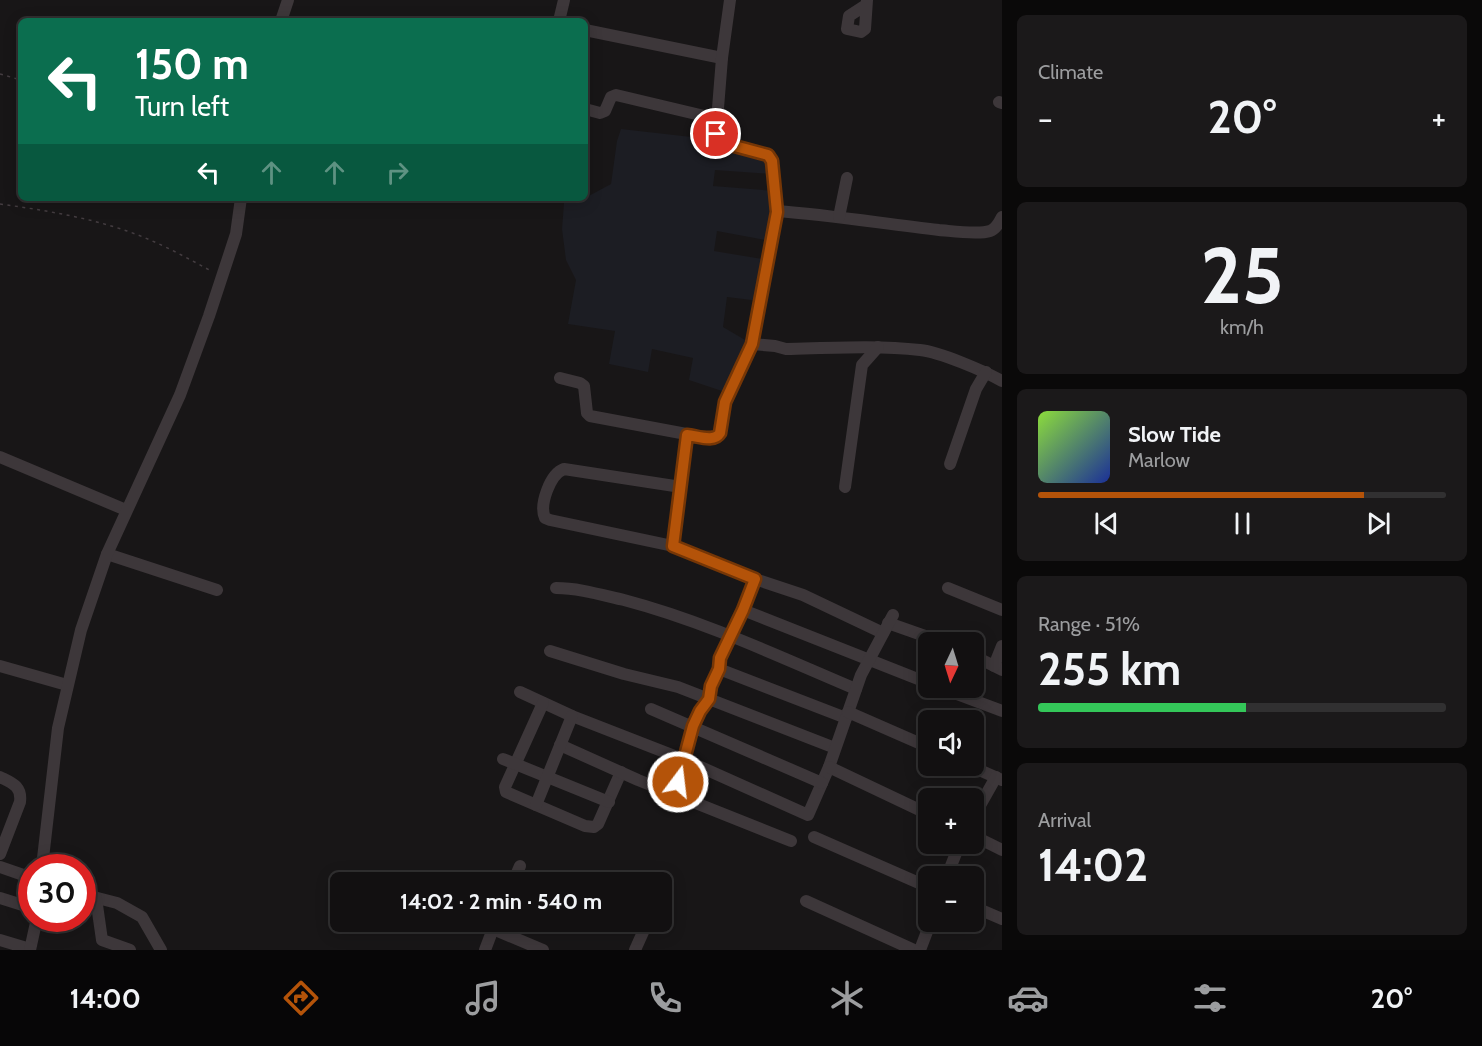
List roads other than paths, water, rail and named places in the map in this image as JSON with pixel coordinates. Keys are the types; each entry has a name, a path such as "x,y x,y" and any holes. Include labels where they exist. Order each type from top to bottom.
{"street":[{"path":"282,18 288,0"},
{"path":"560,18 564,0"},
{"path":"560,378 584,386 587,413 590,416 713,439 720,433 725,402 752,344 777,212 772,161 768,155 727,144 718,140 716,134 722,58 730,0"},
{"path":"588,31 722,58"},
{"path":"588,110 600,113 605,111 611,97 616,95 717,119"},
{"path":"839,217 847,178"},
{"path":"43,854 58,728 81,630 126,510 180,395 236,234 241,201"},
{"path":"777,212 839,217 916,228 984,232 995,228 1002,217"},
{"path":"752,344 786,349 878,347 922,350 986,372 1002,381"},
{"path":"845,487 862,365 878,347"},
{"path":"950,464 976,389 986,372"},
{"path":"673,546 687,435"},
{"path":"0,457 126,510"},
{"path":"681,487 564,469 555,474 551,481 542,512 544,518 550,520 673,546 755,579 918,634"},
{"path":"108,554 217,590"},
{"path":"675,794 693,726 709,699 711,686 719,669 720,658 755,579"},
{"path":"556,588 569,588 645,606 714,628 856,688"},
{"path":"948,588 1002,610"},
{"path":"743,610 918,679"},
{"path":"520,692 572,716 685,760 808,815 830,766 856,688 888,624"},
{"path":"984,661 998,668 1002,646"},
{"path":"550,651 624,674 678,687 836,748"},
{"path":"0,666 68,685"},
{"path":"719,669 918,743"},
{"path":"967,698 1002,711"},
{"path":"543,703 509,761 504,789 506,792 585,826 594,827 598,824 621,772"},
{"path":"651,709 822,783"},
{"path":"536,805 572,716"},
{"path":"560,745 791,841"},
{"path":"509,761 609,801"},
{"path":"830,766 918,809"},
{"path":"984,772 999,779 984,801"},
{"path":"0,777 17,786 21,793 5,827 0,854"},
{"path":"814,837 918,883"},
{"path":"984,841 1002,850"},
{"path":"517,872 520,866"},
{"path":"0,867 18,873"},
{"path":"0,898 18,904"},
{"path":"130,950 102,940 96,898 117,903 142,917 160,950"},
{"path":"806,901 914,950"},
{"path":"984,911 1002,919"},
{"path":"0,940 30,950 34,932"},
{"path":"485,950 492,932"},
{"path":"508,932 543,950"},
{"path":"635,950 643,932"},
{"path":"920,950 927,932"}]}
